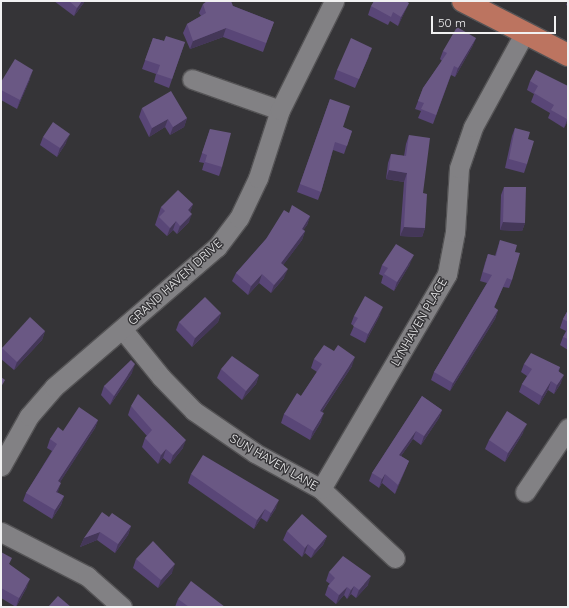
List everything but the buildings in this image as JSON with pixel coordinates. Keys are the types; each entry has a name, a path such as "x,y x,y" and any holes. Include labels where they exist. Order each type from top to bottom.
{"main road":[{"path":"463,1 568,55"}],"street":[{"name":"GRAND HAVEN DRIVE","path":"1,466 29,416 54,387 123,330 217,247 240,218 258,178 280,110 334,1"},
{"name":"LYNHAVEN PLACE","path":"321,489 447,274 455,232 459,168 473,127 525,32"},
{"path":"192,79 280,110"},
{"name":"SUN HAVEN LANE","path":"123,330 161,377 194,410 255,453 321,489 395,558"},
{"path":"525,492 568,428"},
{"path":"1,532 87,576 122,607"}]}
